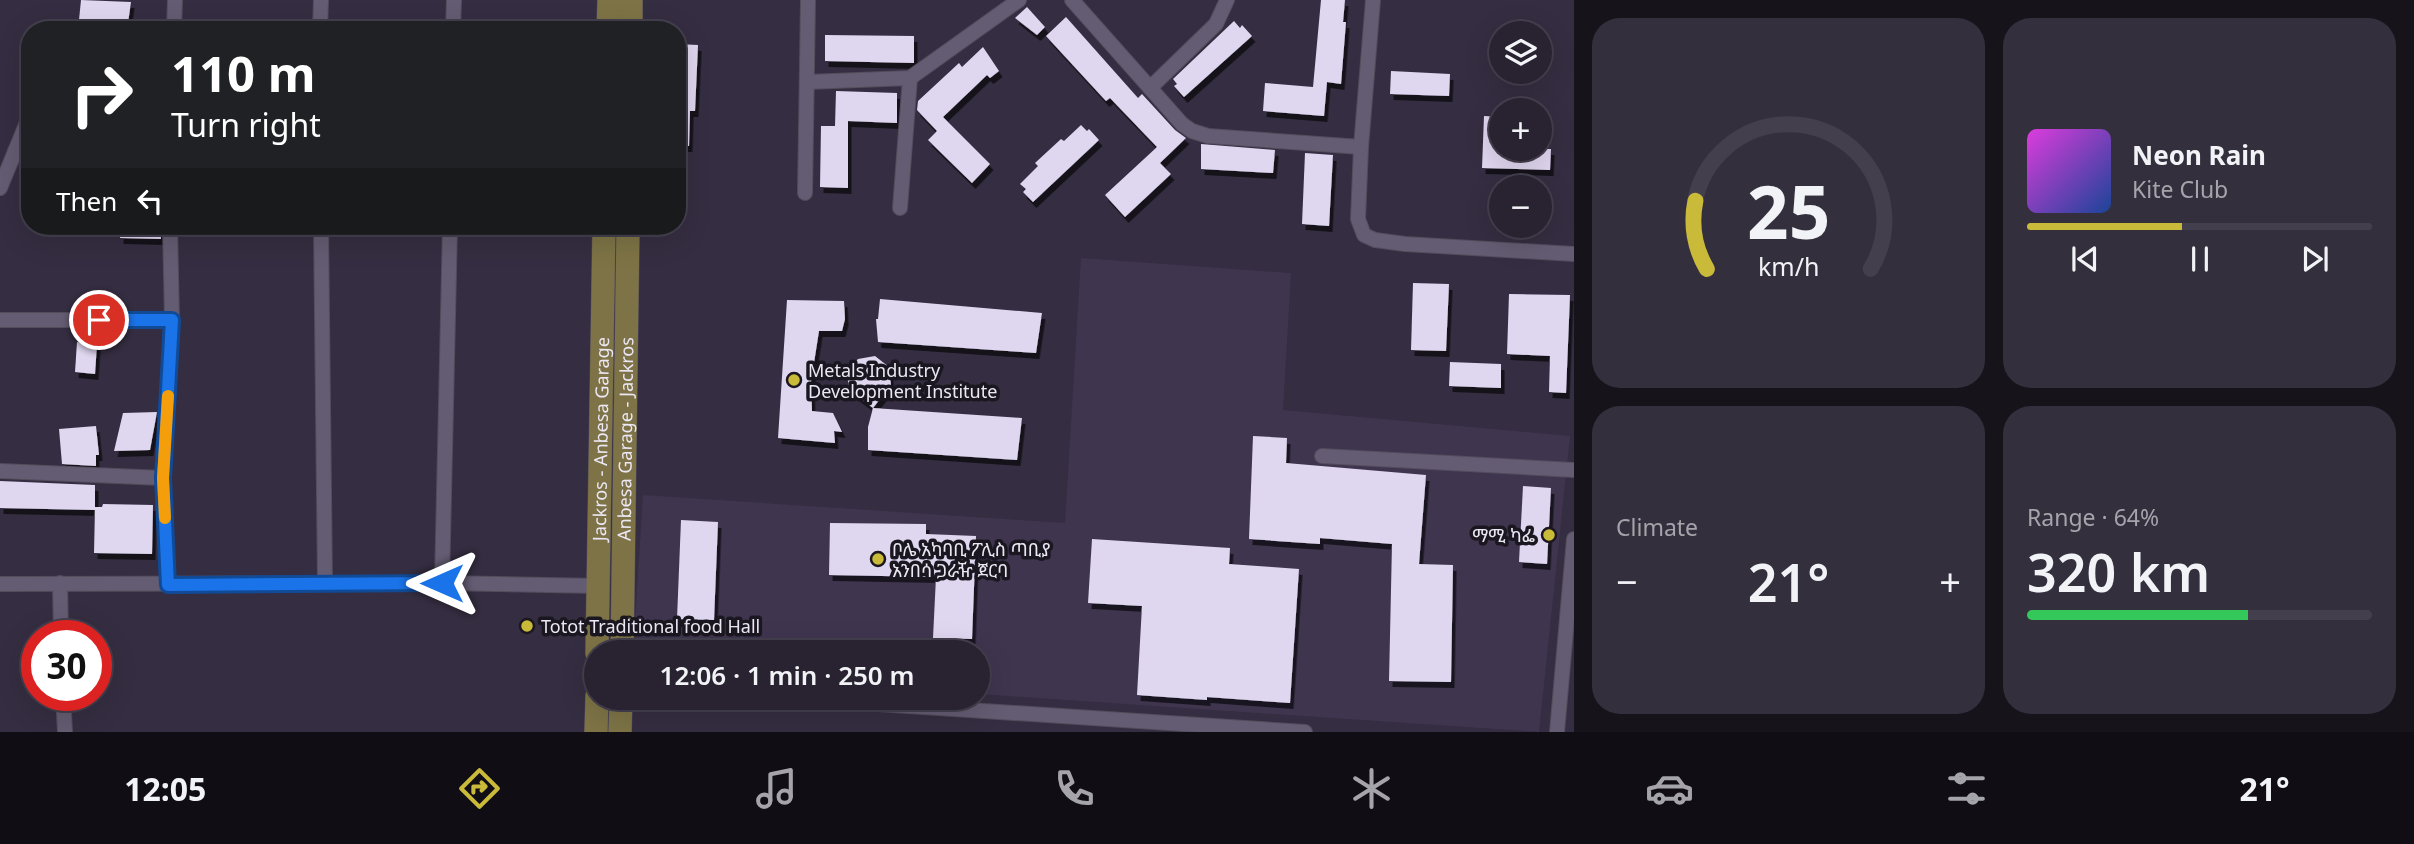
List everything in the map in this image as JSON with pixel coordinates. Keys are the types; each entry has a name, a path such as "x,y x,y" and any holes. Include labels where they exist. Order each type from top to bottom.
{"main road":[{"path":"608,21 609,0"},
{"path":"631,0 631,21"},
{"name":"Jackros - Anbesa Garage","path":"597,640 604,235"},
{"name":"Anbesa Garage - Jackros","path":"622,640 628,235"},
{"path":"603,346 627,346"},
{"path":"596,732 597,710"},
{"path":"620,732 621,710"}],"street":[{"path":"174,21 175,0"},
{"path":"320,21 321,0"},
{"path":"453,21 454,0"},
{"path":"805,193 808,0"},
{"path":"807,82 910,78 1019,0"},
{"path":"1072,0 1182,124 1192,131 1208,136 1361,147"},
{"path":"1150,89 1216,24 1227,0"},
{"path":"1373,0 1358,219 1364,235 1375,240 1405,244 1574,254"},
{"path":"900,208 910,78"},
{"path":"0,188 21,137"},
{"path":"15,151 21,155"},
{"path":"168,585 163,478 172,320 170,235"},
{"path":"321,235 325,583"},
{"path":"442,583 450,235"},
{"path":"0,320 172,320"},
{"path":"1322,456 1574,470"},
{"path":"0,471 163,478"},
{"path":"1557,732 1574,539"},
{"path":"60,583 61,620"},
{"path":"0,584 442,583 598,586"},
{"path":"970,710 1305,732"},
{"path":"64,711 65,732"}],"shaded area":[{"path":"1081,258 1291,273 1283,410 1570,436 1539,732 990,695 990,640 634,640 643,495 1065,523"}],"building":[{"path":"81,0 131,2 128,21 79,21"},
{"path":"1321,0 1345,0 1341,84 1327,82 1324,116 1263,111 1265,83 1313,87"},
{"path":"1027,7 1045,27 1037,35 1015,18"},
{"path":"1066,17 1138,98 1142,94 1175,130 1186,138 1160,163 1171,174 1125,217 1105,195 1157,147 1110,98 1106,101 1046,36"},
{"path":"1234,21 1252,36 1184,97 1174,86 1177,84 1173,79"},
{"path":"825,35 914,36 914,63 825,61"},
{"path":"686,44 698,45 695,111 690,111 689,146 686,146"},
{"path":"983,47 999,71 990,78 987,75 943,117 990,164 972,183 928,140 937,131 917,110 918,101 959,63 962,67"},
{"path":"1391,71 1450,74 1449,96 1390,94"},
{"path":"836,91 897,93 897,123 848,121 848,188 820,187 821,126 835,126"},
{"path":"1484,116 1489,116 1489,161 1550,161 1550,170 1482,168"},
{"path":"1081,125 1099,140 1033,202 1023,192 1026,189 1020,184 1038,166 1035,163"},
{"path":"1201,144 1275,150 1273,173 1201,169"},
{"path":"1305,153 1333,155 1329,226 1302,224"},
{"path":"120,235 161,235 161,239 120,238"},
{"path":"1413,283 1449,284 1446,351 1411,350"},
{"path":"1509,294 1570,295 1566,393 1549,392 1550,356 1507,354"},
{"path":"880,299 1042,313 1036,353 878,342 876,319"},
{"path":"787,300 844,301 845,319 842,331 819,331 811,382 812,411 833,413 842,432 834,431 835,443 778,438"},
{"path":"77,342 97,344 95,374 75,372"},
{"path":"875,356 889,367 891,385 873,408 849,390 847,372 858,359"},
{"path":"1450,362 1501,364 1501,388 1449,386"},
{"path":"873,408 1022,418 1017,460 868,450 868,427"},
{"path":"157,412 150,450 114,451 123,413"},
{"path":"96,426 99,455 96,455 96,466 62,464 59,429"},
{"path":"1253,436 1287,438 1286,463 1426,475 1419,564 1453,565 1451,682 1389,681 1392,544 1320,538 1320,544 1249,539"},
{"path":"0,481 95,485 95,510 0,508"},
{"path":"1523,486 1551,488 1547,564 1519,562"},
{"path":"103,504 153,505 152,554 94,553 95,507 102,507"},
{"path":"681,520 718,522 714,620 677,619"},
{"path":"830,523 926,524 926,534 976,536 972,639 933,638 936,577 829,575"},
{"path":"1092,539 1230,548 1229,564 1299,569 1290,703 1137,695 1142,606 1088,603"}],"slow traffic":[{"path":"165,518 163,478 168,396"}],"place":[{"name":"Metals Industry Development Institute","path":"794,380"},
{"name":"ማሚ ካፌ","path":"1549,535"},
{"name":"ቦሌ አካባቢ ፖሊስ ጣቢያ አንበሳ ጋራዥ ጀርባ","path":"878,559"},
{"name":"Totot Traditional food Hall","path":"527,626"}],"route":[{"path":"99,320 172,320 163,478 168,585 442,583"}]}
